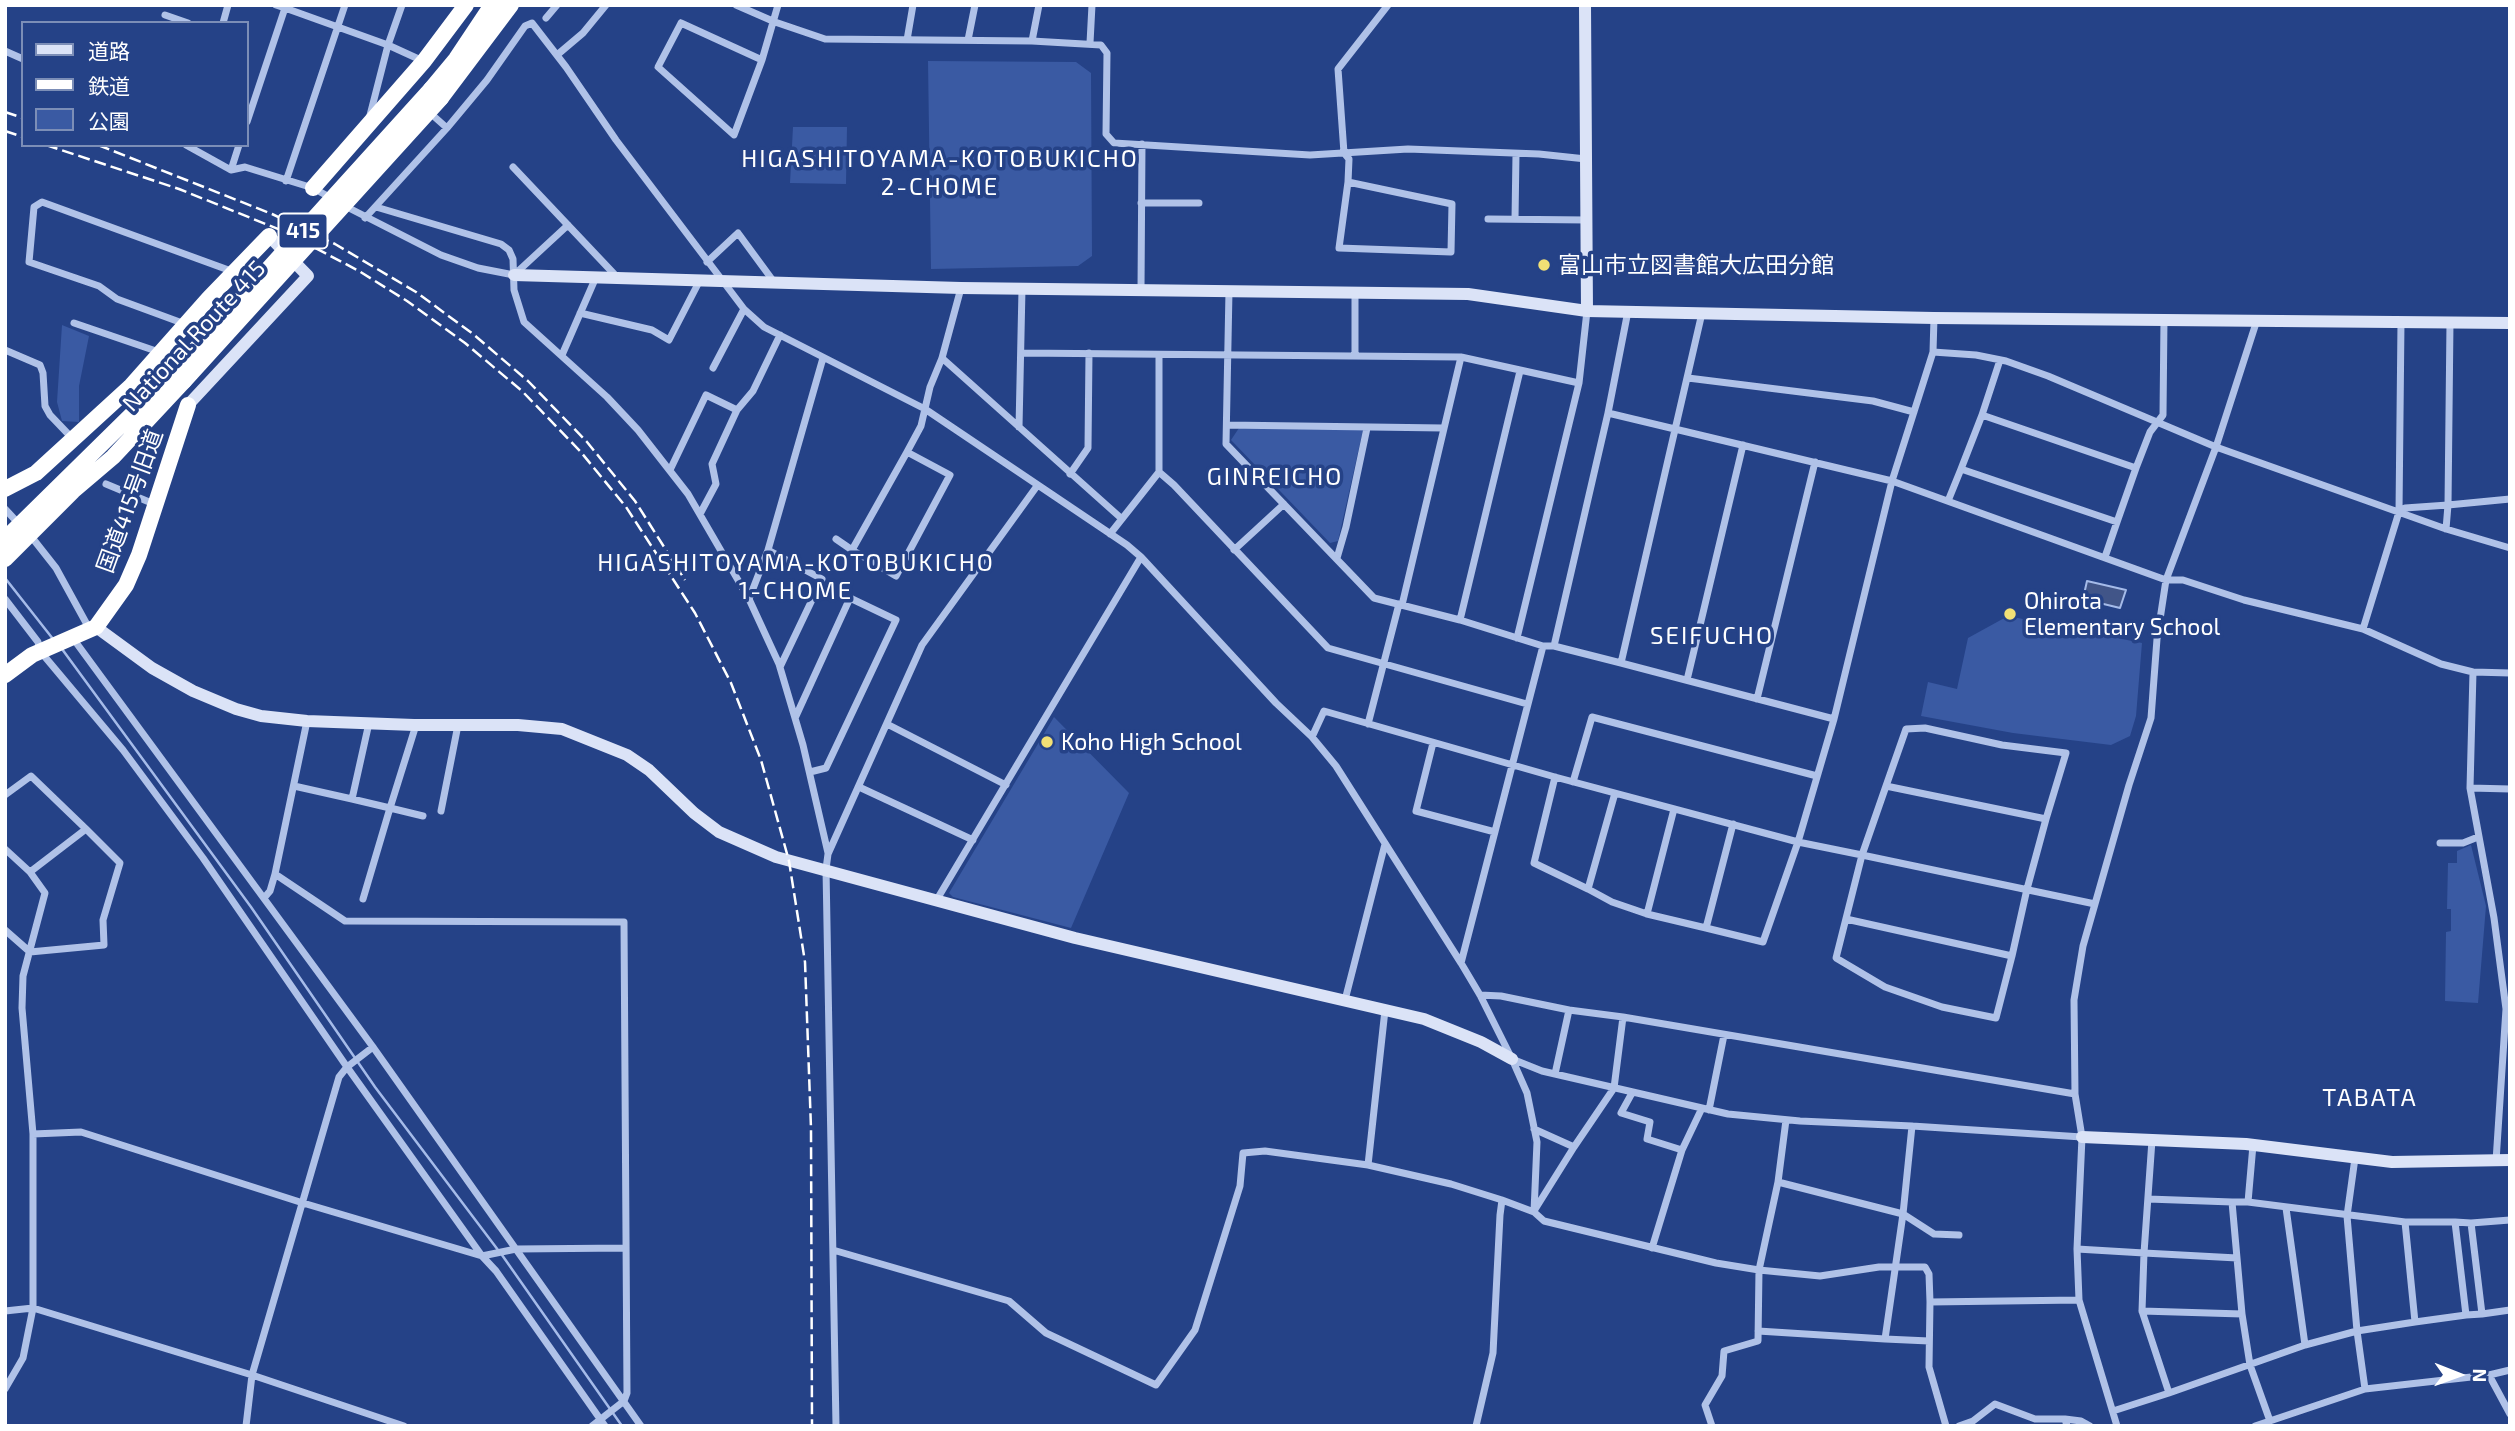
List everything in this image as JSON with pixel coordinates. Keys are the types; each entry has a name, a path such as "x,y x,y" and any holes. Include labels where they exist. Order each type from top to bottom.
{"highway":[{"name":"415","path":"313,188 424,61 466,5"},
{"name":"National Route 415","path":"436,94 492,5"},
{"name":"National Route 415","path":"7,551 25,530 113,457 179,377 436,94 511,5"},
{"name":"National Route 415","path":"5,489 36,473 130,387 185,324 269,236"},
{"name":"国道415号旧道","path":"93,628 126,585 188,405"},
{"path":"5,675 40,651 93,628"}],"street":[{"path":"276,5 388,45 424,61"},
{"path":"286,181 345,5"},
{"path":"370,123 388,45 402,5"},
{"path":"546,18 557,5"},
{"path":"736,5 825,39 1032,41 1101,45 1107,54 1106,134 1114,142 1310,155 1408,149 1586,159"},
{"path":"762,60 681,23 658,67 734,135 762,60 775,22 778,5"},
{"path":"907,40 913,5"},
{"path":"968,40 975,5"},
{"path":"1032,41 1039,5"},
{"path":"1090,43 1092,5"},
{"path":"1348,182 1452,204 1451,252 1339,248 1349,159 1345,153 1338,69 1388,5"},
{"path":"1517,638 1579,383 1587,311 1585,5"},
{"path":"248,119 286,7"},
{"path":"557,55 583,33 601,7"},
{"path":"165,15 182,21"},
{"path":"365,218 447,128 525,26 532,23 616,140 744,309 764,327 925,409 1141,557 1276,703 1312,737 1336,766 1461,963 1513,1059 1527,1093 1537,1142 1534,1212"},
{"path":"5,51 21,58"},
{"path":"401,86 447,128"},
{"path":"1141,289 1142,144"},
{"path":"190,147 230,170 245,167 313,188 365,218 442,255 478,268 514,275 961,288 1492,295 1587,311 1934,318 2257,319 2510,324"},
{"path":"230,170 238,147"},
{"path":"1515,219 1516,154"},
{"path":"513,167 617,278"},
{"path":"185,324 117,299 99,286 29,262 34,207 42,202 234,272"},
{"path":"1141,203 1199,203"},
{"path":"376,207 501,244 509,250 514,290 524,322 607,397 688,494 749,600 780,667 796,717 828,854"},
{"path":"1488,219 1587,220"},
{"path":"514,275 568,225"},
{"path":"707,262 738,233 774,282"},
{"path":"188,405 307,276 269,236"},
{"path":"562,355 596,277"},
{"path":"580,313 652,330 669,340 701,279"},
{"path":"852,550 921,426 961,288"},
{"path":"1019,427 1022,289"},
{"path":"1229,290 1227,444 1374,597 1543,646 1554,646 1622,663 1834,719"},
{"path":"1354,356 1355,293"},
{"path":"713,368 744,309"},
{"path":"1554,646 1608,413 1628,311"},
{"path":"1622,663 1702,313"},
{"path":"1555,777 1534,863 1612,902 1647,914 1763,942 1798,842 1834,719 1892,481 1933,352 1934,318"},
{"path":"2105,557 2150,432 2163,415 2164,319"},
{"path":"2117,1426 2079,1300 2077,1249 2082,1137 2075,1094 2074,1000 2083,946 2151,718 2157,639 2166,580 2216,447 2257,319"},
{"path":"2363,629 2399,512 2401,322"},
{"path":"74,323 160,352"},
{"path":"2446,529 2450,323"},
{"path":"699,514 716,484 712,464 737,410 753,391 780,335"},
{"path":"5,351 40,365 45,407 73,438"},
{"path":"1933,352 1976,355 2000,360 2048,376 2216,447 2446,529 2510,548"},
{"path":"1021,353 1461,357 1579,383"},
{"path":"1070,474 1088,448 1090,353"},
{"path":"1110,534 1158,471 1159,355"},
{"path":"1368,724 1401,605 1461,357"},
{"path":"749,600 768,550 823,358"},
{"path":"942,358 1122,519"},
{"path":"1948,501 1982,415 2000,360"},
{"path":"1460,620 1520,371"},
{"path":"1688,378 1873,401 1914,412"},
{"path":"670,470 706,395 737,410"},
{"path":"1608,413 1892,481 2166,580 2182,580 2244,600 2363,629 2441,664 2473,672 2510,673"},
{"path":"1982,415 2136,468"},
{"path":"1227,425 1443,428"},
{"path":"1336,558 1346,527 1367,428"},
{"path":"1687,680 1743,444"},
{"path":"836,539 896,576 950,475 907,452"},
{"path":"1757,699 1815,462"},
{"path":"1961,469 2117,522"},
{"path":"1158,471 1328,648 1527,704"},
{"path":"106,484 155,505"},
{"path":"836,1426 826,869 828,854 922,645 1037,486"},
{"path":"2399,512 2405,508 2510,499"},
{"path":"1234,550 1284,504"},
{"path":"5,509 55,568 93,628 152,668 193,691 236,709 261,716 307,721 518,725 562,729 627,755 649,770 694,813 719,832 776,857 1075,938 1424,1018 1513,1059 1555,1074 1706,1109 1786,1120 2253,1145 2392,1161 2510,1160"},
{"path":"768,550 822,579 780,667"},
{"path":"936,901 1141,557"},
{"path":"5,598 38,642 40,651 123,750 196,847 347,1067 482,1256 496,1270 602,1422"},
{"path":"796,717 850,598 896,620 826,768 810,772"},
{"path":"72,638 373,1047 641,1426"},
{"path":"1461,963 1543,646"},
{"path":"2473,672 2470,788 2494,918 2505,1009 2496,1161"},
{"path":"1312,737 1324,711 1573,782 1798,842 2095,904"},
{"path":"1573,782 1592,717 1817,776"},
{"path":"264,898 270,891 275,874 307,721"},
{"path":"352,799 369,723"},
{"path":"887,724 1006,785"},
{"path":"363,900 416,725"},
{"path":"441,811 458,725"},
{"path":"1925,728 2002,745 2066,753 2027,889 1996,1018 1942,1007 1885,987 1836,958 1862,855 1886,786 1906,729 1925,728"},
{"path":"1433,743 1416,811 1495,832"},
{"path":"5,795 31,776 120,863 103,920 104,945 30,952 5,930"},
{"path":"294,786 423,816"},
{"path":"1886,786 2046,820"},
{"path":"859,787 973,840"},
{"path":"2470,788 2510,789"},
{"path":"1588,889 1615,793"},
{"path":"1647,914 1674,809"},
{"path":"1706,928 1733,824"},
{"path":"30,872 86,829"},
{"path":"2440,843 2463,843 2478,837"},
{"path":"1345,1000 1385,844"},
{"path":"5,849 30,872 45,892 23,976 22,1008 33,1135 33,1308 23,1358 5,1389"},
{"path":"275,874 345,921 624,922 627,1393 624,1401 602,1422 592,1426"},
{"path":"1846,919 2012,956"},
{"path":"1480,995 1501,996 1570,1010 2075,1094"},
{"path":"1368,1166 1385,1010"},
{"path":"1555,1074 1570,1010"},
{"path":"1534,1212 1614,1088 1623,1017"},
{"path":"1652,1248 1682,1150 1706,1109 1724,1035"},
{"path":"246,1426 251,1375 340,1077 347,1067 373,1047"},
{"path":"1632,1093 1621,1113 1650,1122 1647,1139 1682,1150"},
{"path":"1712,1426 1705,1405 1721,1376 1724,1351 1758,1341 1759,1270 1778,1182 1786,1120"},
{"path":"1885,1339 1903,1214 1912,1126"},
{"path":"1534,1129 1574,1147"},
{"path":"33,1135 80,1132 303,1203 482,1256 516,1249 626,1248"},
{"path":"2152,1140 2142,1311 2169,1393"},
{"path":"2248,1202 2253,1145"},
{"path":"833,1250 1009,1301 1046,1333 1156,1385 1195,1330 1240,1186 1243,1153 1265,1152 1368,1166 1451,1184 1534,1212 1544,1221 1716,1263 1819,1276 1895,1267 1925,1267 1929,1274 1929,1367 1946,1426"},
{"path":"2355,1158 2347,1216 2365,1389"},
{"path":"1778,1182 1903,1214 1934,1234 1959,1234"},
{"path":"2148,1199 2248,1202 2405,1222 2471,1223 2510,1220"},
{"path":"1476,1426 1493,1353 1502,1200"},
{"path":"2232,1202 2242,1314 2250,1366 2270,1420"},
{"path":"2286,1208 2305,1345"},
{"path":"2405,1222 2415,1322"},
{"path":"2455,1222 2466,1315"},
{"path":"2471,1223 2482,1314"},
{"path":"2077,1249 2237,1258"},
{"path":"1930,1302 2079,1300"},
{"path":"5,1311 33,1308 251,1375 404,1426"},
{"path":"2112,1411 2305,1345 2357,1331 2510,1310"},
{"path":"2142,1311 2242,1314"},
{"path":"1758,1331 1929,1341"},
{"path":"2255,1426 2365,1389 2489,1375 2510,1370"},
{"path":"2489,1375 2510,1414"},
{"path":"1959,1426 1973,1421 1995,1404 2035,1419 2081,1421 2090,1426"}],"green space":[{"path":"928,61 1076,62 1091,73 1092,256 1078,266 931,269"},
{"path":"793,127 847,127 846,184 790,183"},
{"path":"62,325 89,336 79,386 79,422 62,421 57,402"},
{"path":"1239,428 1363,430 1338,541 1330,543 1231,440"},
{"path":"2008,616 2142,643 2136,716 2130,736 2111,745 2013,733 1921,716 1928,682 1957,689 1968,638"},
{"path":"1054,717 1129,793 1071,928 953,897 949,893"},
{"path":"2471,845 2486,906 2478,1003 2445,1001 2446,932 2451,931 2451,909 2447,909 2448,863 2457,863 2457,851"}],"shaded area":[{"path":"2087,581 2126,590 2120,608 2083,599"}],"waterway":[{"path":"5,578 53,639"},
{"path":"62,649 251,907 375,1087 498,1250"},
{"path":"502,1255 622,1426"}],"railway":[{"path":"5,112 21,117"},
{"path":"5,131 21,136"},
{"path":"52,147 179,189 283,231 359,271 407,301 465,343 522,391 580,451 626,507 695,613 731,683 761,760 789,861 805,962 811,1128 812,1426"},
{"path":"103,147 272,214 335,244 416,292 473,334 528,381 587,442 635,501 685,580"}],"place":[{"name":"富山市立図書館大広田分館","path":"1544,265"},
{"name":"Ohirota Elementary School","path":"2010,614"},
{"name":"Koho High School","path":"1047,742"}],"district":[{"name":"HIGASHITOYAMA-KOTOBUKICHO 2-CHOME","path":"940,173"},
{"name":"GINREICHO","path":"1275,477"},
{"name":"HIGASHITOYAMA-KOTOBUKICHO 1-CHOME","path":"796,577"},
{"name":"SEIFUCHO","path":"1712,636"},
{"name":"TABATA","path":"2370,1098"}]}
